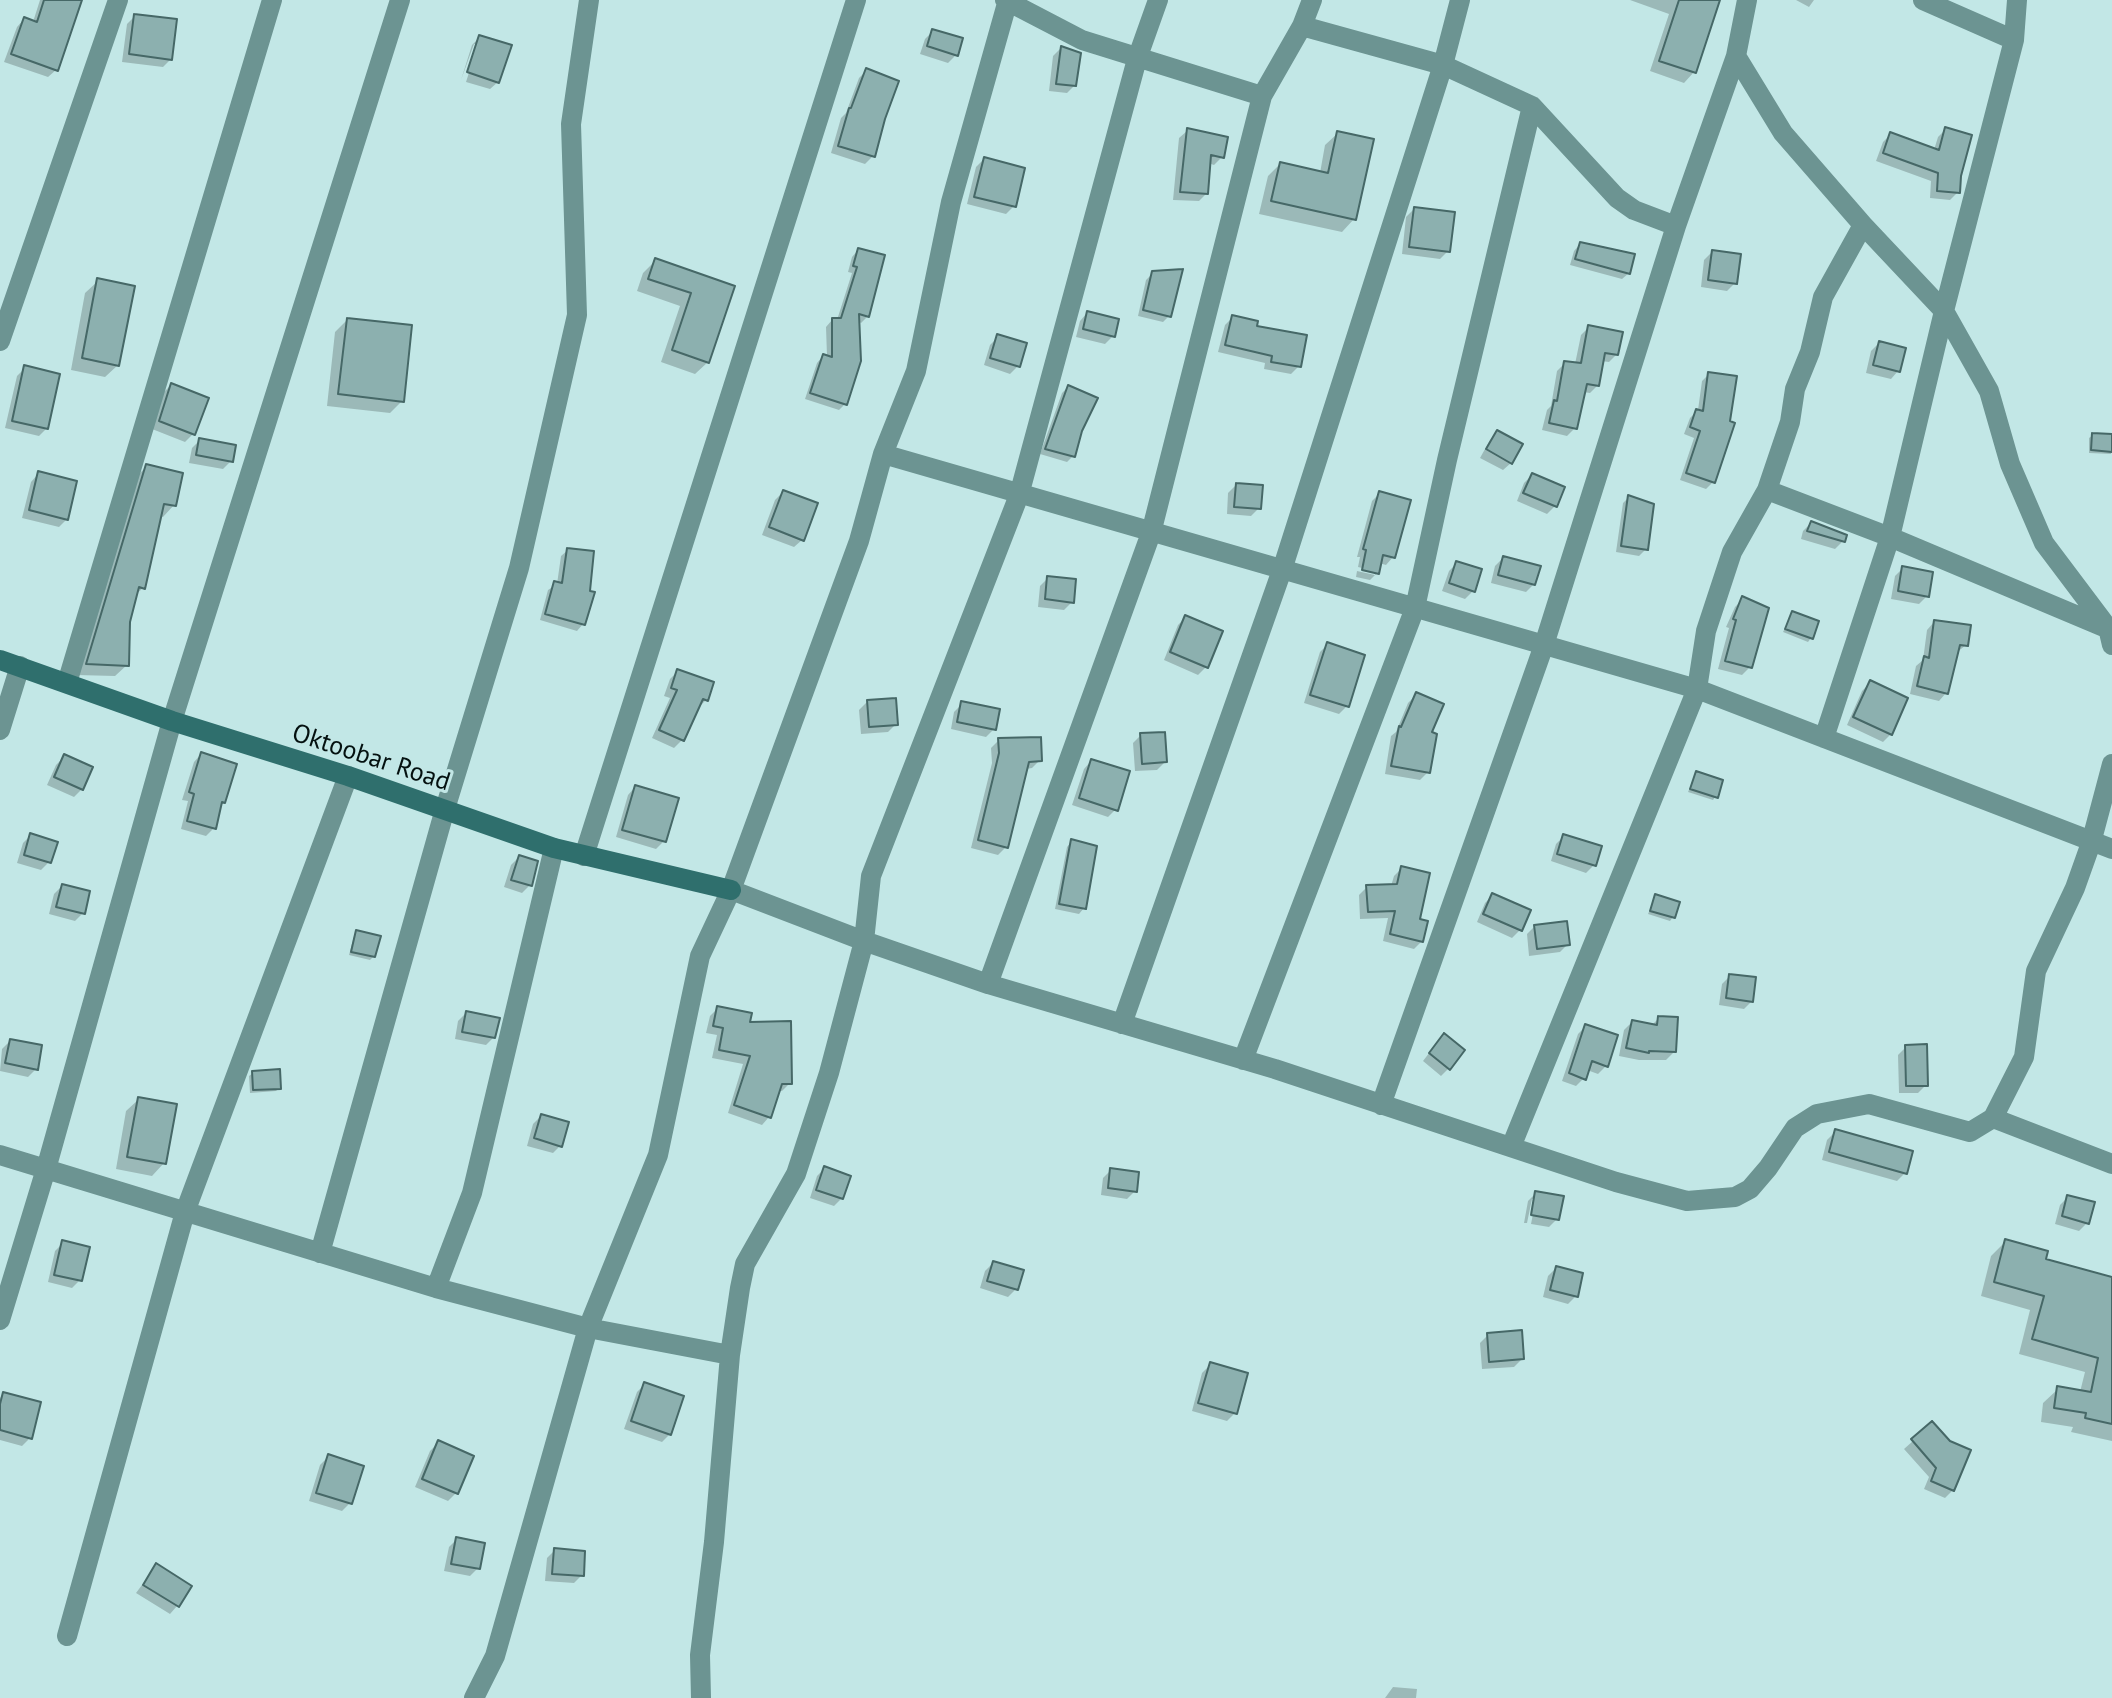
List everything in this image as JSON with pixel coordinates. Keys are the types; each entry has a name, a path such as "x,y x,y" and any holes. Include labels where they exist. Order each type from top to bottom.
{"street":[{"path":"0,341 118,0"},
{"path":"67,683 272,0"},
{"path":"0,1320 46,1169 172,721 400,0"},
{"path":"320,1253 445,809 519,568 577,315 571,124 589,0"},
{"path":"584,856 856,0"},
{"path":"474,1698 495,1656 588,1328 658,1155 700,956 731,890 859,541 883,454 916,371 951,202 1007,0 1082,40 1262,96"},
{"path":"701,1698 700,1655 714,1542 730,1355 745,1264 796,1174 829,1073 864,941 871,876 1019,495 1137,59 1158,0"},
{"path":"988,984 1151,533 1262,96 1302,26 1312,0"},
{"path":"1122,1024 1282,570 1443,65 1460,0"},
{"path":"1381,1105 1544,645 1676,226 1736,56 1747,0"},
{"path":"1923,0 2014,40"},
{"path":"1824,738 1890,537 2014,40 2017,0"},
{"path":"1302,26 1443,65 1532,106 1617,198 1634,210 1676,226"},
{"path":"1736,56 1783,133 1944,311 1989,391 2010,464 2044,543 2111,634"},
{"path":"1243,1060 1415,608 1447,460 1532,106"},
{"path":"1511,1147 1697,689 1706,631 1732,552 1767,490 1790,422 1795,389 1810,352 1823,297 1863,225"},
{"path":"883,454 1697,689 2112,849"},
{"path":"1767,490 1890,537 2111,634"},
{"path":"0,730 10,663"},
{"name":"Oktoobar Road","path":"10,663 172,721 348,776 554,848 731,890"},
{"path":"731,890 988,984 1243,1060 1616,1182 1687,1201 1735,1197 1750,1189 1795,1128 1817,1114 1869,1104 1970,1132 1993,1118 2024,1057 2036,971 2075,888 2091,843 2112,764"},
{"path":"67,1636 185,1212 348,776"},
{"path":"436,1288 472,1193 554,848"},
{"path":"1993,1118 2112,1164"},
{"path":"0,1155 436,1288 588,1328 730,1355"}],"building":[{"path":"44,0 82,0 58,71 11,54 24,17 37,22"},
{"path":"1679,0 1720,0 1696,73 1659,61"},
{"path":"134,14 177,19 172,60 129,54"},
{"path":"932,29 963,38 958,56 927,46"},
{"path":"479,35 512,45 499,83 467,72"},
{"path":"1061,46 1081,53 1076,86 1056,84"},
{"path":"866,68 899,81 875,157 838,146 849,108"},
{"path":"1945,127 1972,135 1961,176 1960,193 1937,191 1938,173 1883,153 1890,132 1939,150"},
{"path":"1187,128 1228,137 1224,158 1211,155 1208,194 1180,192"},
{"path":"1337,131 1374,139 1356,220 1271,201 1280,162 1328,173"},
{"path":"984,157 1025,168 1016,207 974,197"},
{"path":"1414,207 1455,212 1450,252 1409,247"},
{"path":"1580,242 1635,254 1630,274 1575,259"},
{"path":"858,248 885,255 869,317 859,314 861,361 847,405 810,393 823,354 832,357 832,318 841,318 857,267 853,266"},
{"path":"1712,250 1741,254 1737,284 1708,280"},
{"path":"655,258 735,286 709,363 672,350 691,293 648,279"},
{"path":"1183,269 1171,317 1143,310 1152,271"},
{"path":"97,278 135,286 119,366 82,358"},
{"path":"1087,311 1119,319 1115,337 1083,329"},
{"path":"1232,315 1258,321 1257,326 1307,335 1301,367 1271,362 1272,356 1225,345"},
{"path":"347,318 412,325 404,402 338,394"},
{"path":"1588,325 1623,332 1618,355 1605,353 1599,386 1587,384 1577,429 1549,423 1554,400 1557,401 1564,361 1581,363"},
{"path":"997,334 1027,343 1020,367 990,358"},
{"path":"1879,341 1906,348 1900,372 1873,365"},
{"path":"24,365 60,374 48,429 12,421"},
{"path":"1708,372 1737,376 1730,421 1735,423 1715,483 1686,473 1700,431 1690,427 1696,409 1703,411"},
{"path":"171,383 209,398 195,435 159,421"},
{"path":"1068,385 1098,398 1082,431 1075,457 1045,449"},
{"path":"1497,430 1523,444 1512,464 1486,449"},
{"path":"2092,433 2112,434 2112,452 2091,450"},
{"path":"199,438 236,445 233,462 196,455"},
{"path":"146,464 183,473 176,506 164,504 145,589 139,587 130,622 129,666 86,664"},
{"path":"38,471 77,481 68,520 29,510"},
{"path":"1532,473 1565,487 1557,507 1523,493"},
{"path":"1236,483 1263,485 1261,509 1234,507"},
{"path":"783,490 818,503 804,541 769,527"},
{"path":"1379,491 1411,500 1395,558 1383,555 1379,574 1362,570 1366,550 1363,549"},
{"path":"1628,495 1654,504 1648,550 1621,546"},
{"path":"1811,521 1847,535 1845,542 1807,531"},
{"path":"567,548 594,551 590,591 595,592 585,625 545,614 554,581 562,583"},
{"path":"1503,556 1541,566 1535,585 1498,575"},
{"path":"1456,561 1482,569 1475,592 1449,583"},
{"path":"1902,566 1933,572 1929,597 1898,591"},
{"path":"1047,576 1076,579 1074,603 1045,599"},
{"path":"1742,596 1769,608 1752,668 1725,661 1736,620 1733,619"},
{"path":"1792,611 1819,621 1813,639 1785,629"},
{"path":"1185,615 1223,631 1208,668 1170,652"},
{"path":"1934,620 1971,625 1968,646 1960,645 1948,694 1917,686 1924,656 1929,658"},
{"path":"1327,642 1365,655 1349,707 1310,695"},
{"path":"677,669 714,682 708,701 703,699 684,741 659,730 677,690 671,688"},
{"path":"1870,680 1908,698 1892,735 1853,717"},
{"path":"1416,692 1444,704 1432,732 1437,734 1430,773 1391,766 1399,726"},
{"path":"896,698 898,725 869,727 867,700"},
{"path":"961,701 1000,709 996,730 957,722"},
{"path":"1165,732 1167,762 1142,764 1140,733"},
{"path":"1041,737 1042,761 1029,762 1008,848 978,840 999,753 998,738"},
{"path":"201,752 237,764 225,803 222,802 216,829 187,821 194,794 189,792"},
{"path":"64,754 93,767 83,790 54,777"},
{"path":"1091,759 1130,771 1118,811 1079,798"},
{"path":"1696,771 1723,780 1718,798 1690,789"},
{"path":"635,785 679,798 666,842 622,830"},
{"path":"30,833 58,842 51,863 24,855"},
{"path":"1563,834 1602,846 1596,866 1557,854"},
{"path":"1071,839 1097,846 1086,909 1059,904"},
{"path":"519,855 538,861 532,886 511,880"},
{"path":"1401,866 1430,873 1420,919 1428,921 1423,942 1390,934 1395,911 1368,912 1366,885 1397,884"},
{"path":"62,884 90,891 85,914 56,907"},
{"path":"1492,893 1531,910 1522,931 1483,914"},
{"path":"1655,894 1680,902 1675,918 1650,911"},
{"path":"1567,921 1570,945 1537,949 1534,925"},
{"path":"356,930 381,936 375,957 351,952"},
{"path":"1729,974 1756,977 1753,1002 1726,998"},
{"path":"717,1006 752,1013 750,1022 791,1021 792,1084 782,1084 771,1118 734,1105 750,1056 719,1050 723,1028 713,1026"},
{"path":"466,1011 500,1018 495,1038 462,1032"},
{"path":"1658,1016 1678,1017 1676,1052 1649,1053 1626,1048 1632,1020 1657,1025"},
{"path":"1585,1024 1618,1035 1608,1067 1592,1061 1586,1080 1569,1073"},
{"path":"1444,1033 1465,1050 1450,1070 1429,1053"},
{"path":"10,1039 42,1045 38,1070 5,1063"},
{"path":"1927,1044 1928,1086 1906,1086 1905,1045"},
{"path":"280,1069 281,1089 253,1090 252,1071"},
{"path":"138,1097 177,1104 166,1164 127,1157"},
{"path":"541,1114 569,1122 562,1147 534,1138"},
{"path":"1835,1129 1913,1151 1907,1174 1829,1152"},
{"path":"824,1166 851,1176 843,1199 816,1190"},
{"path":"1110,1168 1139,1172 1137,1192 1108,1188"},
{"path":"1535,1191 1564,1196 1559,1220 1531,1215"},
{"path":"2067,1195 2095,1202 2089,1224 2062,1216"},
{"path":"2005,1239 2048,1251 2046,1259 2112,1277 2112,1424 2085,1418 2086,1413 2054,1408 2057,1386 2091,1392 2098,1358 2032,1339 2044,1296 1994,1282"},
{"path":"62,1240 90,1247 82,1281 54,1275"},
{"path":"993,1261 1024,1270 1018,1290 987,1281"},
{"path":"1556,1266 1583,1273 1578,1297 1550,1290"},
{"path":"1522,1330 1524,1359 1489,1362 1487,1333"},
{"path":"1210,1362 1248,1373 1237,1414 1198,1403"},
{"path":"644,1382 684,1396 671,1435 631,1421"},
{"path":"3,1392 41,1402 32,1439 0,1430"},
{"path":"1932,1421 1950,1441 1971,1450 1954,1491 1931,1481 1936,1468 1911,1439"},
{"path":"438,1440 474,1456 458,1494 422,1479"},
{"path":"328,1454 364,1466 352,1504 316,1493"},
{"path":"456,1537 485,1543 480,1569 451,1564"},
{"path":"554,1548 585,1551 584,1576 552,1574"},
{"path":"156,1563 192,1586 179,1607 143,1585"}]}
